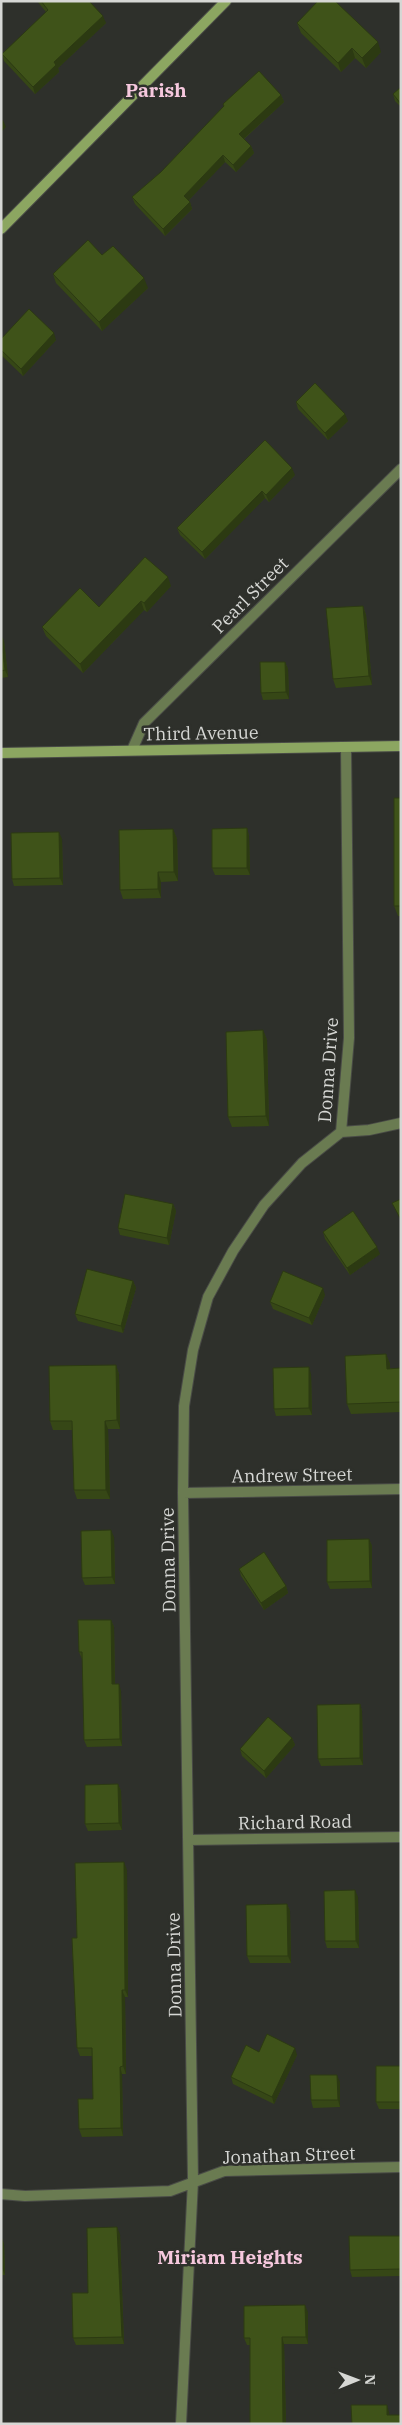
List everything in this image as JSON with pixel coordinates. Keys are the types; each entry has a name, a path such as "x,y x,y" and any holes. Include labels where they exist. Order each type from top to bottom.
{"street":[{"path":"1,229 226,1"},
{"name":"Pearl Street","path":"132,750 144,723 401,469"},
{"name":"Third Avenue","path":"1,753 401,746"},
{"name":"Donna Drive","path":"181,2424 192,2181 183,1493 184,1406 193,1350 208,1297 233,1251 264,1205 302,1164 341,1132 349,1038 346,747"},
{"path":"341,1132 369,1130 401,1123"},
{"name":"Andrew Street","path":"183,1493 401,1489"},
{"name":"Richard Road","path":"189,1840 401,1837"},
{"name":"Jonathan Street","path":"1,2194 25,2196 170,2191 192,2181 224,2171 401,2167"}],"building":[{"path":"41,1 89,1 103,16 54,62 56,65 33,87 2,54 48,10"},
{"path":"318,1 335,1 378,42 362,58 352,48 338,63 297,23"},
{"path":"259,71 281,95 239,134 251,146 233,165 223,155 184,196 190,202 163,229 132,197 161,172 224,106 223,104"},
{"path":"401,87 401,104 393,94"},
{"path":"88,240 102,255 113,246 144,278 99,322 53,274"},
{"path":"29,309 54,333 21,369 1,350 1,339"},
{"path":"315,383 345,414 325,433 296,402"},
{"path":"265,440 292,468 266,495 262,491 202,552 177,528"},
{"path":"145,557 168,577 144,603 141,601 80,664 42,627 80,588 99,607"},
{"path":"363,606 369,676 333,679 326,608"},
{"path":"1,636 5,670 1,671"},
{"path":"260,662 285,662 286,692 261,693"},
{"path":"394,798 401,798 401,906 394,906"},
{"path":"247,828 247,868 212,868 212,829"},
{"path":"173,829 174,872 158,872 158,889 120,890 119,830"},
{"path":"59,832 60,878 12,879 11,833"},
{"path":"263,1030 266,1116 228,1117 226,1032"},
{"path":"125,1194 173,1204 167,1238 118,1228"},
{"path":"401,1199 401,1220 392,1203"},
{"path":"353,1211 377,1247 347,1268 323,1232"},
{"path":"87,1269 133,1281 121,1326 75,1314"},
{"path":"283,1271 323,1288 309,1318 270,1302"},
{"path":"386,1354 387,1369 401,1368 401,1402 347,1404 345,1356"},
{"path":"116,1365 117,1420 105,1421 106,1490 74,1490 72,1421 50,1421 49,1366"},
{"path":"309,1367 309,1408 274,1409 273,1368"},
{"path":"111,1530 112,1577 82,1578 81,1531"},
{"path":"369,1539 370,1581 327,1582 327,1540"},
{"path":"264,1552 286,1586 261,1603 239,1569"},
{"path":"78,1620 111,1620 112,1684 119,1684 120,1739 84,1740 82,1652 79,1652"},
{"path":"360,1704 360,1758 318,1759 317,1705"},
{"path":"268,1717 292,1738 264,1771 240,1749"},
{"path":"118,1784 119,1823 85,1824 85,1785"},
{"path":"124,1862 125,1990 122,1990 123,2066 120,2067 121,2128 79,2129 78,2099 93,2099 92,2048 77,2048 72,1938 77,1938 75,1863"},
{"path":"355,1890 356,1941 325,1941 324,1891"},
{"path":"287,1904 288,1956 247,1956 246,1905"},
{"path":"267,2034 295,2048 272,2097 231,2077 246,2045 259,2052"},
{"path":"376,2066 401,2066 401,2102 376,2102"},
{"path":"310,2075 337,2075 338,2100 311,2100"},
{"path":"117,2227 122,2337 73,2338 72,2293 88,2293 87,2228"},
{"path":"349,2236 401,2236 401,2269 350,2270"},
{"path":"305,2305 306,2337 282,2337 283,2424 250,2424 250,2338 244,2338 244,2306"},
{"path":"351,2405 387,2405 387,2415 401,2415 401,2424 352,2424"}],"district":[{"name":"Parish","path":"156,90"},
{"name":"Miriam Heights","path":"230,2257"}]}
